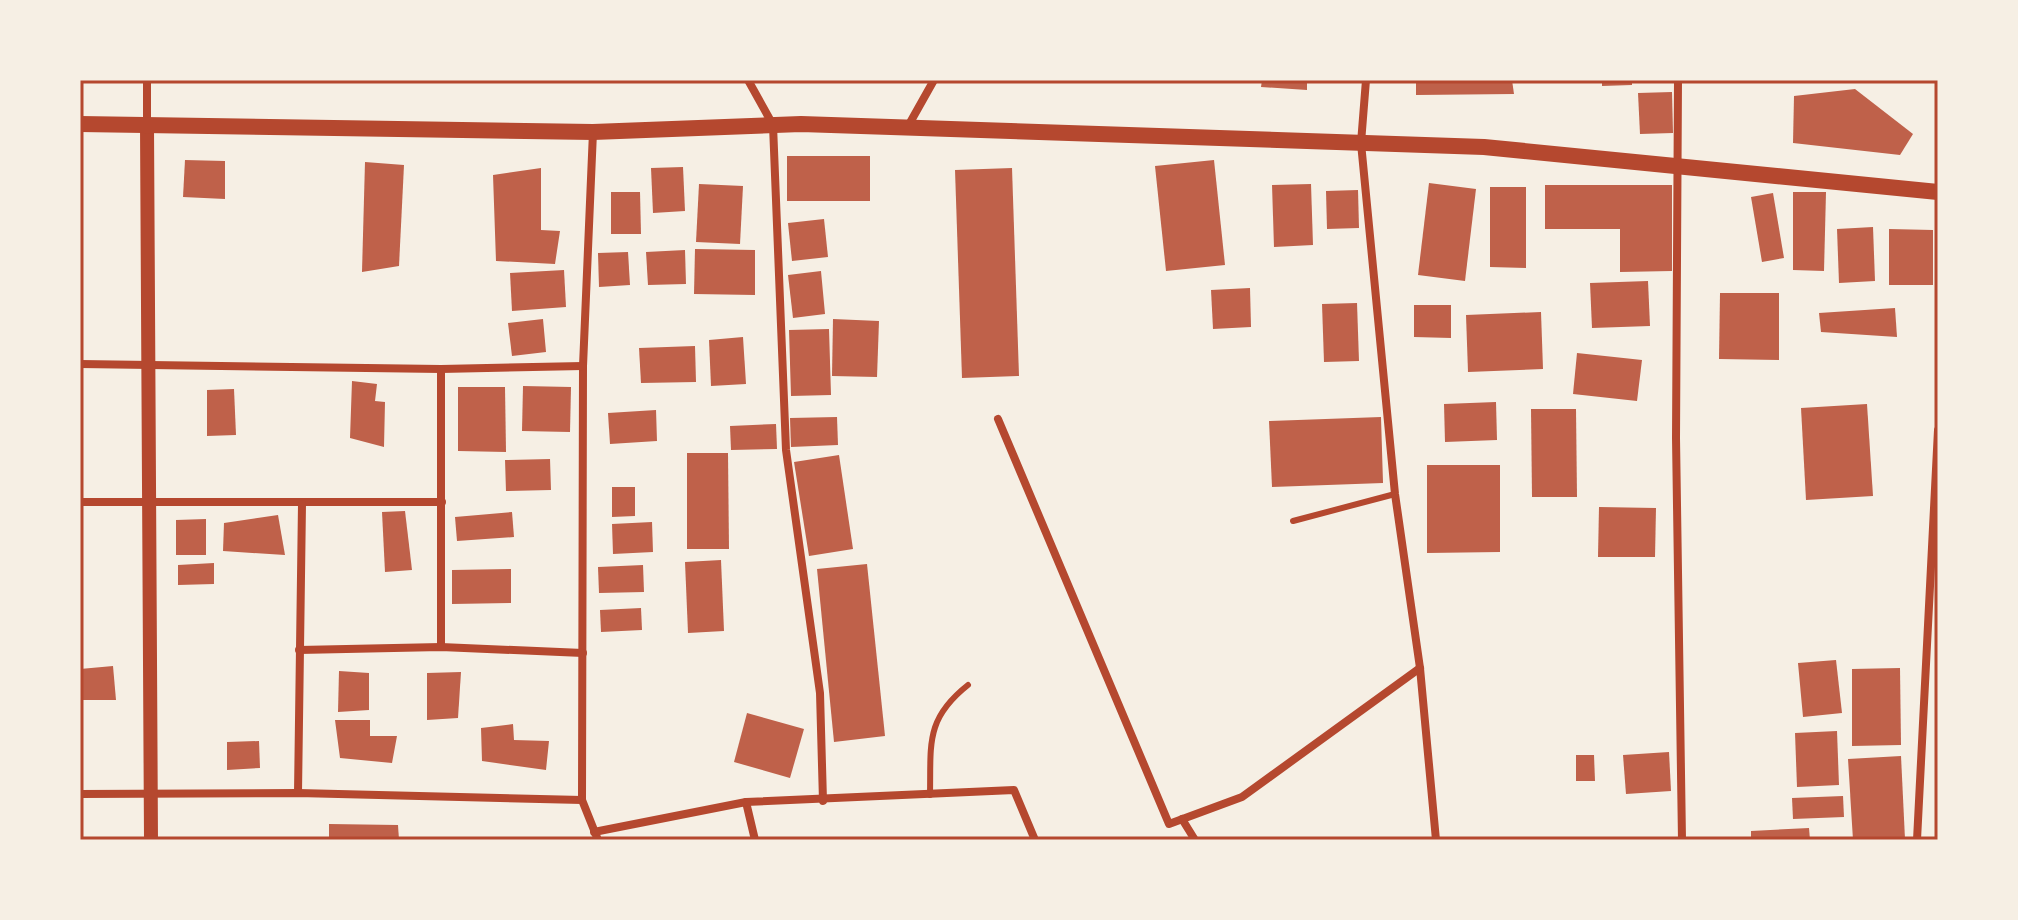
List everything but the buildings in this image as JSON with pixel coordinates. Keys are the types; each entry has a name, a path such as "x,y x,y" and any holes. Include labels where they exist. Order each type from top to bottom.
{"main road":[{"path":"80,124 593,132 801,124 1484,147 1938,192"}],"street":[{"path":"147,80 151,840"},
{"path":"748,80 773,125 786,450 820,693 823,801"},
{"path":"901,128 934,80"},
{"path":"1366,80 1361,143 1395,494 1420,668 1436,840"},
{"path":"1678,80 1676,167 1682,840"},
{"path":"593,132 583,366 582,800 596,836 746,802 823,801 1014,790 1035,840"},
{"path":"80,364 441,369 583,366"},
{"path":"441,369 441,647"},
{"path":"998,419 1169,824 1242,797 1420,668"},
{"path":"1917,840 1938,430"},
{"path":"80,502 442,502"},
{"path":"298,793 302,504"},
{"path":"299,650 441,647 583,653"},
{"path":"80,794 298,793 582,800"},
{"path":"746,802 755,840"},
{"path":"1182,819 1195,840"}],"lane":[{"path":"1293,521 1395,494"},
{"path":"930,795 936,717 951,698 968,685"}]}
